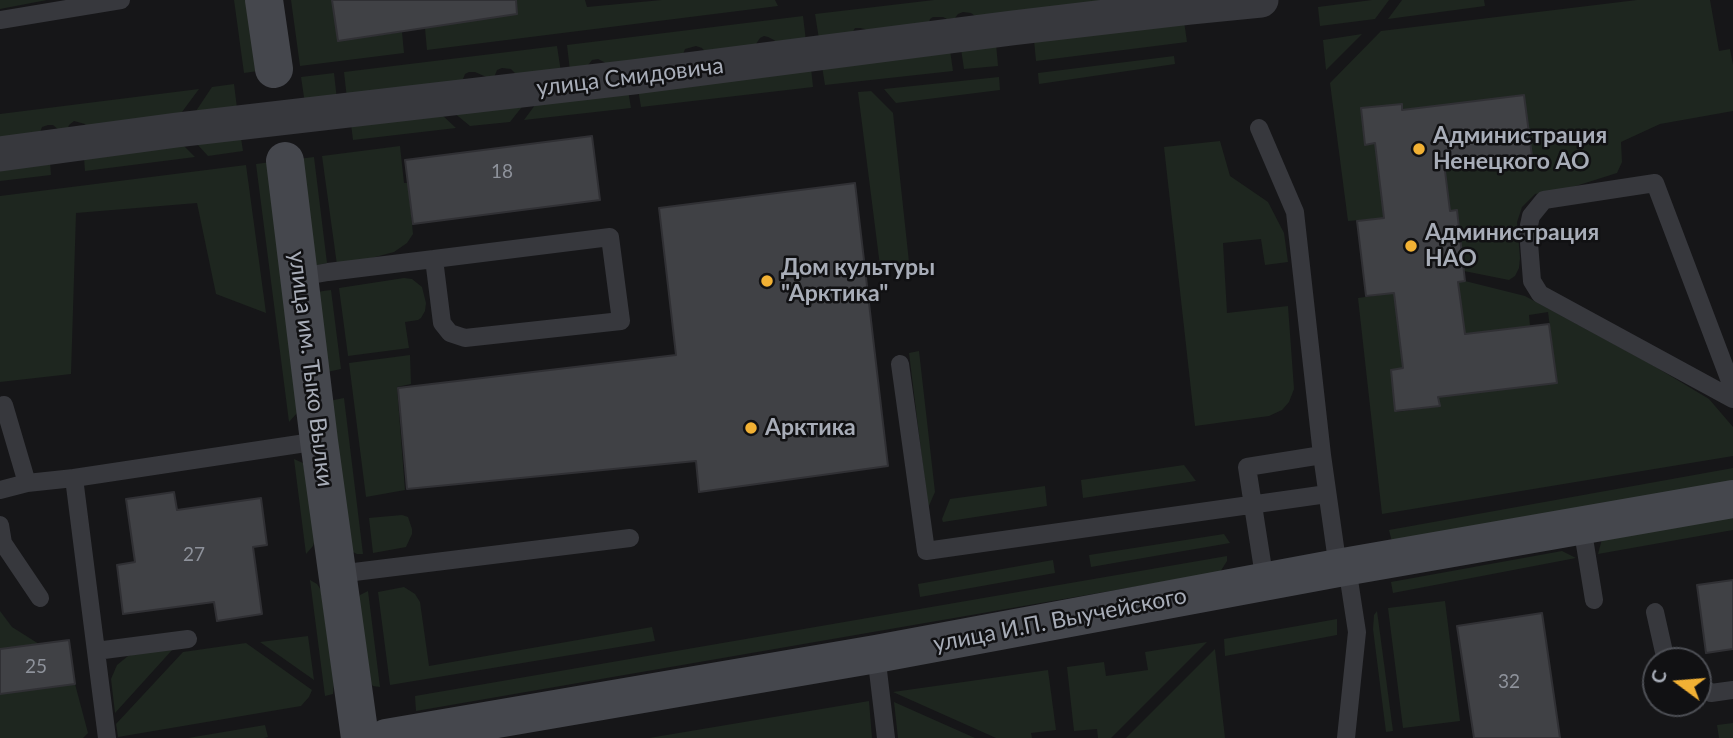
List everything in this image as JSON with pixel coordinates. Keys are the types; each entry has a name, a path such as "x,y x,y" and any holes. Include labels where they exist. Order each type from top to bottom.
{"main road":[{"name":"улица им. Тыко Вылки","path":"264,0 274,69"},
{"name":"улица им. Тыко Вылки","path":"285,160 319,441 360,738"},
{"name":"улица И.П. Выучейского","path":"386,738 876,654 1733,499"}],"street":[{"name":"улица Смидовича","path":"0,154 1261,0"},
{"name":"улица им. Тыко Вылки","path":"274,69 285,160"}],"lane":[{"path":"0,20 121,0"},
{"path":"1259,128 1295,212 1327,494 1357,632 1346,738"},
{"path":"1733,389 1656,183 1544,200 1531,216 1528,230 1532,281 1539,294 1733,399"},
{"path":"300,277 434,259 610,237 621,321 465,338 450,333 442,323 434,259"},
{"path":"900,364 926,551 1327,494"},
{"path":"4,405 27,483"},
{"path":"0,491 27,483 319,441"},
{"path":"1265,582 1247,467 1322,455"},
{"path":"74,478 107,738"},
{"path":"0,525 3,543 40,598"},
{"path":"1582,526 1594,600"},
{"path":"338,574 630,538"},
{"path":"1655,612 1663,647"},
{"path":"96,651 188,639"},
{"path":"876,654 886,738"},
{"path":"1712,693 1733,690"}],"shaded area":[{"path":"0,0 47,0 0,9"},
{"path":"234,0 247,0 258,71 244,73"},
{"path":"291,0 332,0 338,41 402,32 404,53 300,66"},
{"path":"496,0 585,0 587,7 662,0 775,0 778,6 427,50 425,28 498,17"},
{"path":"934,0 1134,0 975,16 963,12 955,18 933,17 928,26 869,33 865,29 855,28 851,35 819,39 815,14"},
{"path":"1389,0 1375,19 1320,26 1318,7"},
{"path":"1402,0 1484,0 1485,6 1388,19"},
{"path":"1637,0 1710,0 1719,51 1730,49 1733,65 1733,111 1660,124 1621,142 1622,162 1617,173 1563,190 1535,194 1522,207 1517,222 1519,268 1509,280 1464,271 1457,211 1450,211 1442,146 1479,142 1481,158 1508,155 1509,167 1532,164 1524,96 1402,110 1401,104 1361,108 1365,144 1375,143 1384,218 1348,221 1330,83 1381,31"},
{"path":"803,16 806,41 778,45 764,36 754,47 707,54 696,46 685,49 682,57 608,66 598,59 592,60 585,69 570,71 567,45"},
{"path":"1184,21 1187,42 1036,61 1034,40"},
{"path":"1362,34 1326,70 1323,40"},
{"path":"996,44 998,66 964,69 961,49"},
{"path":"557,46 561,72 519,77 511,69 502,68 497,70 493,80 469,72 465,74 461,84 347,99 344,72"},
{"path":"950,50 953,71 825,85 822,66"},
{"path":"1174,56 1175,64 1039,84 1038,73"},
{"path":"811,68 813,87 641,107 638,89"},
{"path":"334,73 337,100 305,104 301,77"},
{"path":"999,77 1000,90 896,103 884,89"},
{"path":"234,84 237,108 194,114 212,87"},
{"path":"199,89 179,116 87,128 85,124 74,121 67,131 61,132 53,125 48,125 42,127 39,135 0,140 0,114"},
{"path":"628,90 631,108 524,120 538,101"},
{"path":"871,91 893,113 909,262 880,266 858,92"},
{"path":"525,103 510,122 470,126 453,112"},
{"path":"440,113 456,128 353,140 351,124"},
{"path":"241,138 243,151 208,156 197,144"},
{"path":"1220,141 1230,176 1268,202 1284,233 1288,262 1265,265 1261,239 1223,243 1227,313 1288,306 1294,389 1289,402 1282,410 1269,416 1195,426 1164,147"},
{"path":"183,145 195,157 85,171 84,158"},
{"path":"400,146 404,183 408,183 413,234 407,243 394,252 337,265 322,156"},
{"path":"314,157 327,263 313,266 298,159"},
{"path":"50,162 51,175 0,181 0,169"},
{"path":"271,162 297,413 289,422 256,164"},
{"path":"246,165 266,313 216,294 197,203 76,213 71,374 0,382 0,196"},
{"path":"412,279 422,287 426,303 421,318 405,322 409,348 348,356 339,288"},
{"path":"1465,281 1525,296 1709,399 1733,427 1733,456 1382,514 1358,298 1394,293 1403,368 1391,370 1397,412 1439,406 1438,397 1557,382 1548,312 1529,315 1530,326 1466,351 1458,282"},
{"path":"331,290 341,369 327,372 316,292"},
{"path":"919,351 935,492 928,508 909,353"},
{"path":"410,355 411,384 397,387 405,490 366,497 349,363"},
{"path":"344,398 363,554 351,551 329,401"},
{"path":"294,459 303,463 316,536 313,546 306,554"},
{"path":"1184,465 1196,481 1083,498 1081,480"},
{"path":"1733,468 1733,481 1392,542 1389,530"},
{"path":"1045,486 1047,506 943,522 950,499"},
{"path":"402,515 408,517 412,529 406,547 373,553 369,518"},
{"path":"1733,515 1733,530 1598,554 1602,539"},
{"path":"1224,534 1230,543 1091,567 1089,555"},
{"path":"1562,551 1576,558 1393,593 1391,582"},
{"path":"1227,556 1220,572 416,711 415,696"},
{"path":"1053,560 1055,573 920,597 918,584"},
{"path":"310,580 321,590 334,682 333,694 325,696"},
{"path":"404,587 415,594 420,602 429,666 652,627 655,641 390,685 378,592"},
{"path":"368,591 380,687 373,686 369,681 357,601 360,595"},
{"path":"1445,601 1460,721 1403,728 1388,608"},
{"path":"0,611 12,627 39,644 69,640 75,684 88,733 83,738 0,738"},
{"path":"1377,611 1393,731 1386,732 1373,629"},
{"path":"1337,619 1337,635 1225,656 1224,639"},
{"path":"308,636 314,680 260,642"},
{"path":"1207,642 1111,738 1098,738 1097,729 1074,731 1067,667 1104,662 1106,676 1148,670 1145,652"},
{"path":"246,643 312,690 301,706 118,737 116,724 183,652"},
{"path":"173,649 115,713 111,679 117,665 128,656 140,652"},
{"path":"1215,649 1225,738 1126,738"},
{"path":"1048,670 1056,730 1031,733 1032,738 996,738 893,692"},
{"path":"869,701 872,738 649,738"},
{"path":"894,702 975,738 898,738"},
{"path":"1733,723 1733,738 1719,738 1717,725"},
{"path":"265,725 268,737 264,738 188,738"}],"building":[{"path":"332,0 516,0 517,14 338,41"},
{"name":"Администрация НАО","path":"1524,95 1533,164 1509,167 1508,155 1444,163 1450,211 1457,210 1465,281 1458,282 1465,334 1549,324 1557,383 1438,397 1440,406 1395,411 1391,370 1403,368 1394,293 1366,296 1357,221 1384,218 1375,143 1365,145 1361,108 1402,104 1402,110"},
{"path":"592,136 600,200 413,224 405,160"},
{"name":"Дом культуры \"Арктика\"","path":"855,183 888,466 699,492 696,461 407,489 398,388 676,355 659,208"},
{"path":"174,492 177,510 261,498 267,545 253,547 262,614 217,621 214,602 123,614 117,565 135,562 126,499"},
{"path":"1733,580 1733,649 1712,652 1712,647 1705,647 1697,585"},
{"path":"1542,613 1560,738 1474,738 1457,626"},
{"path":"69,640 75,684 0,694 0,649"}],"place":[{"name":"Администрация Ненецкого АО","path":"1419,149"},
{"name":"Администрация НАО","path":"1411,246"},
{"name":"Дом культуры \"Арктика\"","path":"767,281"},
{"name":"Арктика","path":"751,428"}]}
